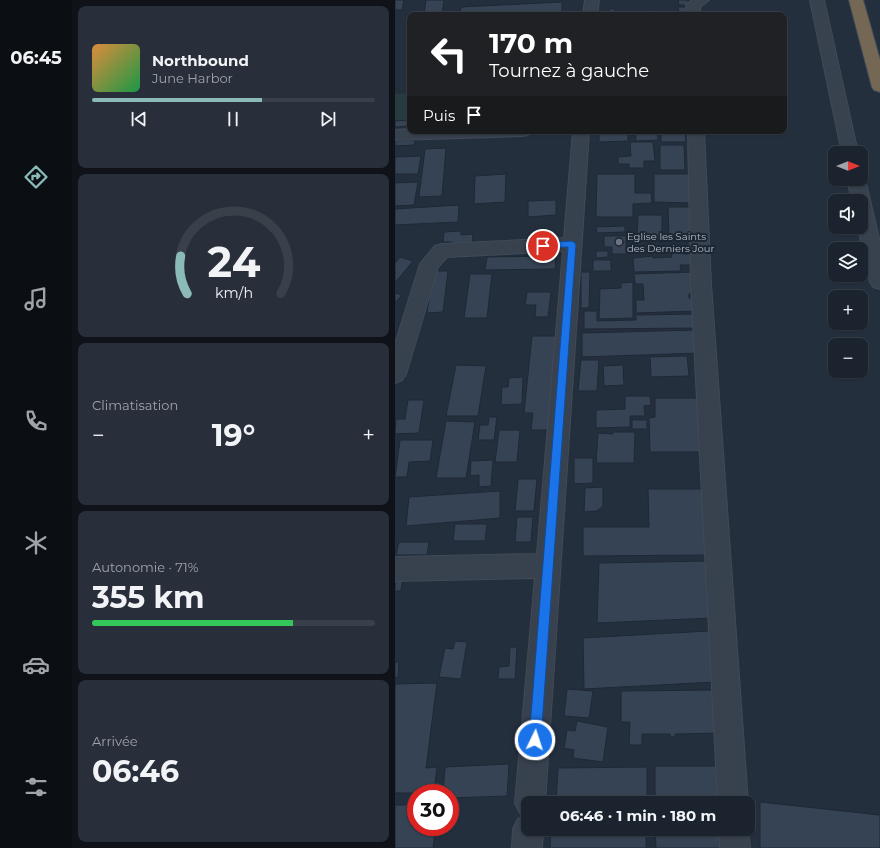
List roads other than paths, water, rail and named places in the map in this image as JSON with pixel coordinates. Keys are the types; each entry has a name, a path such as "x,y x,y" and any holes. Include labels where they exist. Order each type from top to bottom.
{"highway":[{"path":"856,0 880,87"}],"street":[{"path":"591,12 592,0"},
{"path":"694,12 693,5 702,0"},
{"path":"817,0 848,146"},
{"path":"395,135 413,134"},
{"path":"531,796 581,134"},
{"path":"697,134 702,292 733,796"},
{"path":"868,231 880,282"},
{"path":"395,374 429,264 442,251 572,244"},
{"path":"395,569 547,566"},
{"path":"527,848 528,836"},
{"path":"734,836 735,848"}],"place":[{"name":"Eglise les Saints des Derniers Jour","path":"619,242"}]}
